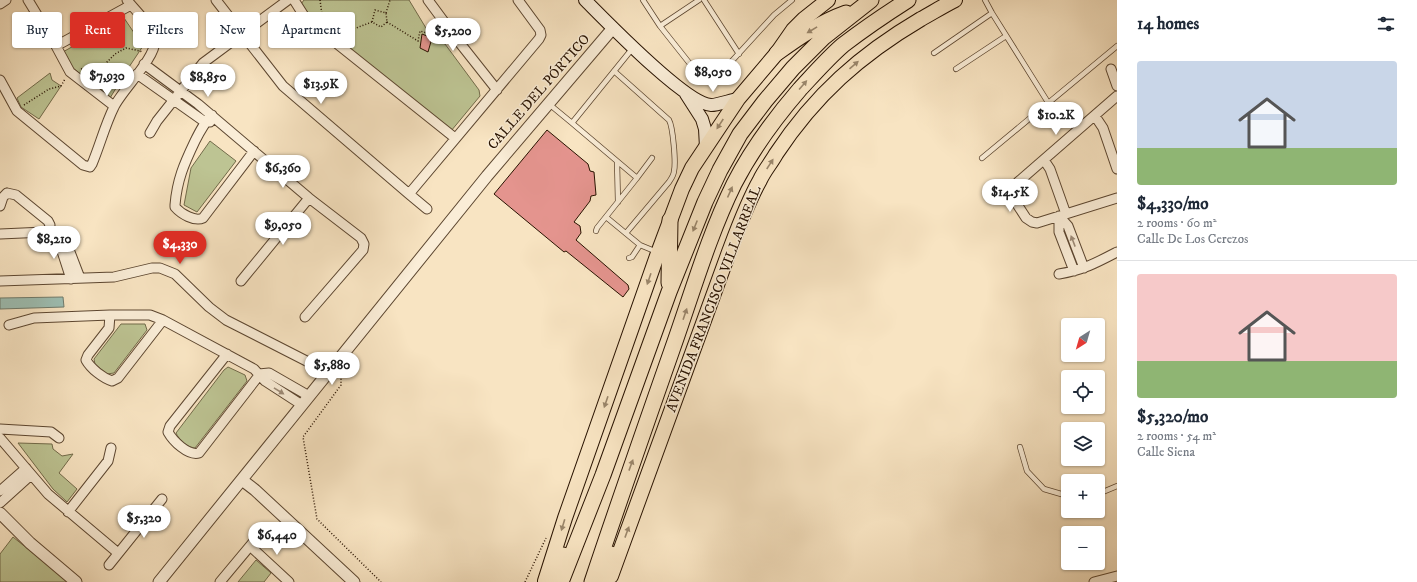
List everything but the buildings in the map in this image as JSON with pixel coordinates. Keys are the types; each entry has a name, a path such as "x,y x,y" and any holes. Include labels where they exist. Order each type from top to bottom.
{"highway":[{"name":"AVENIDA FRANCISCO VILLARREAL","path":"592,582 624,485 718,221 734,183 754,149 778,114 814,73 842,46 908,0"},
{"path":"777,53 830,19 866,4"},
{"path":"561,582 603,475 669,292 705,202 720,170 740,134 793,68 824,37 866,4"},
{"path":"669,292 670,220"},
{"path":"549,582 603,475"},
{"path":"603,582 613,543 624,485"}],"main road":[{"path":"545,582 565,518 658,253 682,189 692,168 738,98 777,53 793,30 828,0"},
{"name":"AVENIDA FRANCISCO VILLARREAL","path":"609,582 729,252 743,215 760,179 787,138 814,104 840,78 864,57 892,36 955,0"},
{"path":"590,2 613,28 686,94 705,104 712,105 738,98"},
{"path":"686,94 702,119 705,129 706,147"}],"street":[{"path":"0,4 6,0"},
{"path":"28,0 35,12"},
{"path":"216,0 225,12"},
{"path":"260,21 288,0"},
{"path":"294,0 306,19 455,138"},
{"path":"428,0 497,90"},
{"path":"409,194 541,36 538,27 518,0"},
{"path":"0,80 17,111 83,165 90,167 114,106 144,64 155,46 155,39 151,30 129,2 62,42"},
{"name":"CALLE DEL PÓRTICO","path":"159,582 487,176 613,28"},
{"path":"57,48 70,72 114,106"},
{"path":"150,133 157,121 203,63 223,48"},
{"path":"253,48 282,86 427,209"},
{"path":"144,64 212,115 219,123 361,238 364,246 363,250 305,317"},
{"path":"1111,69 1117,86"},
{"path":"137,74 205,122 219,123"},
{"path":"1117,96 1018,182 1014,190 1013,198 1026,218 1037,224 1062,214 1117,198"},
{"path":"212,115 205,122 184,164 180,176 175,205 175,208 178,211 196,219 204,218 254,151"},
{"path":"1095,116 1103,128 1117,169"},
{"path":"1044,160 1050,169 1062,214 1084,268"},
{"path":"0,206 7,190 16,195 48,221 50,225 49,229"},
{"path":"241,281 310,198"},
{"path":"1062,214 1059,232 1074,271"},
{"path":"49,229 57,236 65,239 76,279"},
{"path":"0,234 45,232 49,229"},
{"path":"1059,274 1084,268 1102,261 1117,252"},
{"path":"0,281 114,277 152,268 168,270 175,274 209,307 226,320 328,372"},
{"path":"9,325 34,318 150,314 254,369 265,381 306,401"},
{"path":"110,315 109,328 88,355 86,360 89,365 107,379 112,381 118,378 163,320"},
{"path":"227,354 170,426 168,432 171,437 190,453 199,453 259,374"},
{"path":"0,429 51,432 60,438"},
{"path":"0,438 48,494 118,553"},
{"path":"68,512 108,461 111,448"},
{"path":"0,491 29,472"},
{"path":"0,503 29,472"},
{"path":"242,480 255,490 354,582"},
{"path":"109,565 162,500"},
{"path":"0,513 30,543 76,582"},
{"path":"220,582 260,534"},
{"path":"250,546 289,582"},
{"path":"1094,582 1117,576"}],"lane":[{"path":"644,0 660,26 702,79 706,80 715,79 774,15 792,0"},
{"path":"660,26 699,0"},
{"path":"704,0 739,54"},
{"path":"986,0 992,13 1049,104"},
{"path":"934,53 992,13"},
{"path":"956,69 1006,36"},
{"path":"982,158 1049,104 1117,46"},
{"path":"572,123 633,47"},
{"path":"614,71 669,120 671,124 673,142 675,170 673,175 669,182 626,233"},
{"path":"549,104 637,178"},
{"path":"596,230 652,158"},
{"path":"617,162 618,202"},
{"path":"606,217 640,245 658,253"},
{"path":"629,258 632,257 640,245"},
{"path":"1020,447 1027,471 1044,489 1061,494"},
{"path":"1105,491 1117,486"}],"path":[{"path":"320,0 323,12"},
{"path":"387,22 386,13 390,0"},
{"path":"372,22 375,10 386,13"},
{"path":"372,22 381,27 387,22"},
{"path":"355,29 372,22"},
{"path":"387,22 418,41 420,31 459,42"},
{"path":"328,372 341,376 341,384 303,437 317,518 381,582"},
{"path":"525,582 547,535"}],"green space":[{"path":"304,0 409,0 432,38 445,44 479,90 480,96 451,131 349,48 355,48 355,12 307,12 301,4"},
{"path":"125,19 133,31 133,48 142,48 110,98 68,64 61,53 70,48 125,48"},
{"path":"50,73 52,80 61,86 39,119 21,107 17,98"},
{"path":"210,141 236,161 197,212 184,205 191,168"},
{"path":"121,324 145,324 147,330 114,373 107,374 95,364 94,359"},
{"path":"228,367 245,375 247,381 195,448 186,445 181,441 176,433 224,370"},
{"path":"18,443 52,444 53,449 62,456 73,454 59,473 77,489 67,502 53,489"},
{"path":"13,537 69,582 0,582 0,554"},
{"path":"256,560 271,573 264,582 238,582"}],"water":[{"path":"63,297 64,307 0,309 0,298"}]}
